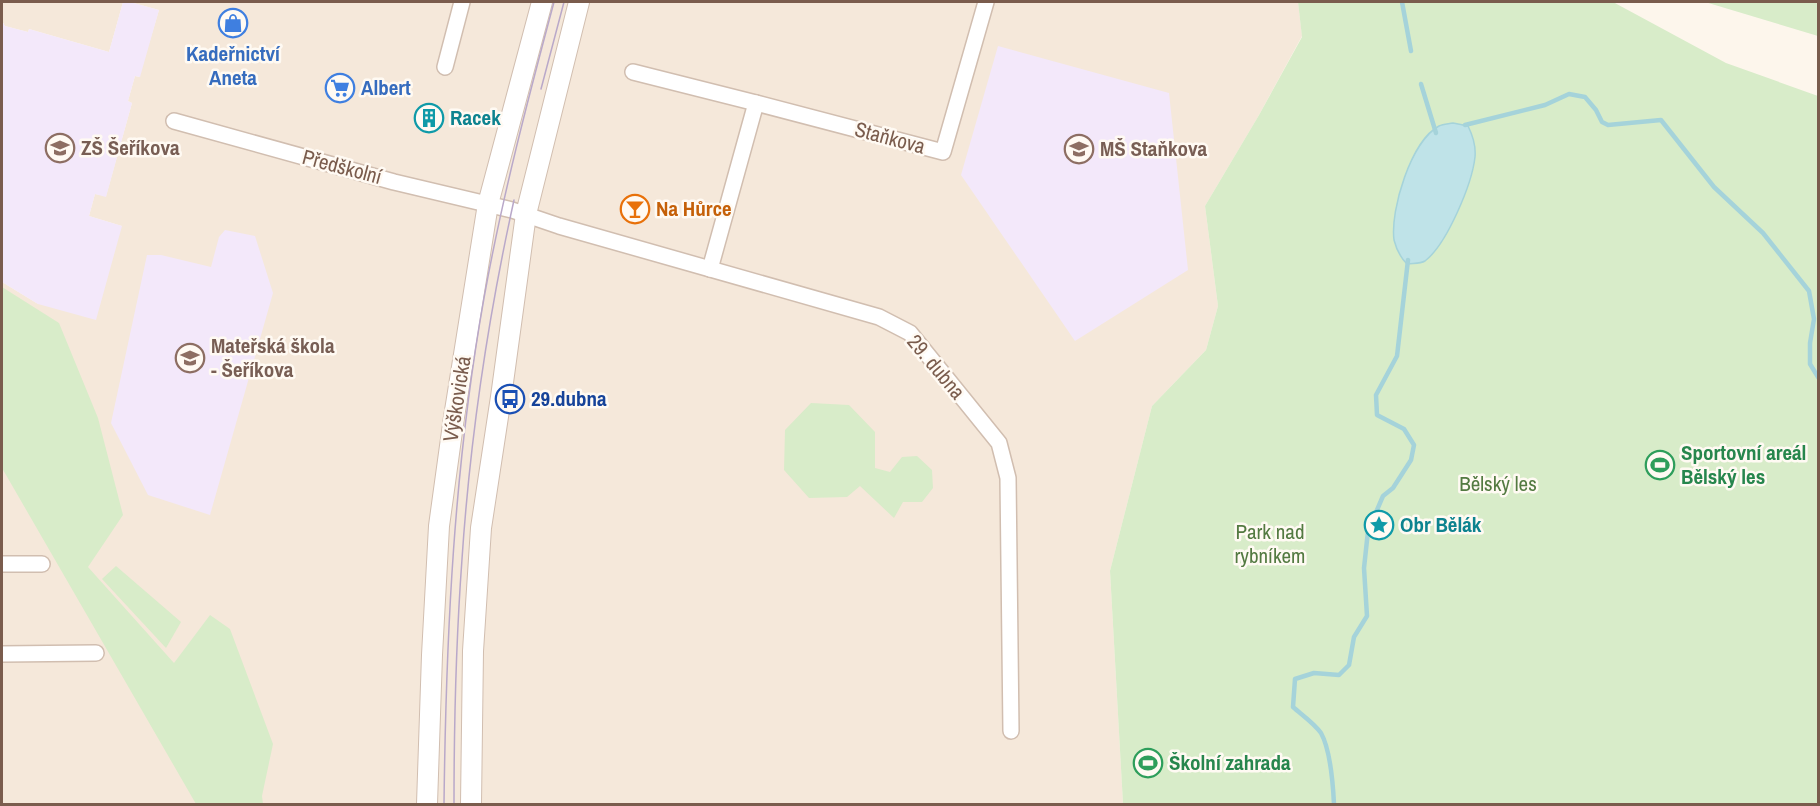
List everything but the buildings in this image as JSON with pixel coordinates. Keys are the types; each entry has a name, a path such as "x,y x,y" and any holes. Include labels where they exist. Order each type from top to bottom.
{"street":[{"path":"445,67 462,2"},
{"name":"Výškovická","path":"427,804 439,526 454,417 488,204 542,2"},
{"name":"Výškovická","path":"471,804 473,651 481,528 501,397 519,212 579,2"},
{"name":"Staňkova","path":"633,72 943,152 986,2"},
{"path":"710,269 756,103"},
{"name":"Předškolní","path":"174,121 394,182 519,212"},
{"name":"29. dubna","path":"519,212 559,226 879,316 910,333 999,443 1008,478 1011,731"},
{"path":"2,564 42,564"},
{"path":"2,654 96,653"}],"shaded area":[{"path":"2,2 123,2 109,52 29,29 28,32 5,26 2,21"},
{"name":"ZŠ Šeříkova","path":"123,2 159,10 140,77 135,76 128,101 132,103 106,197 95,194 89,216 122,226 96,320 38,304 2,282 2,21 5,26 28,32 29,29 109,52"},
{"path":"130,2 1298,2 1302,36 1259,115 1205,206 1218,306 1206,350 1152,406 1110,571 1123,804 2,804 2,282 38,304 122,226 89,216 95,194 106,196 132,103 128,101 135,76 139,77 159,10"},
{"path":"998,46 1169,93 1188,270 1075,341 961,175"},
{"name":"Mateřská škola - Šeříkova","path":"225,230 255,236 273,293 210,515 148,495 111,423 147,255 161,255 211,267 219,237"}],"green space":[{"name":"Bělský les","path":"1298,2 1613,2 1726,63 1818,96 1818,804 1123,804 1110,571 1152,406 1206,350 1218,306 1205,206 1302,37"},
{"path":"1705,2 1818,2 1818,36"},
{"path":"2,287 59,323 98,418 123,515 88,567 174,663 210,615 230,629 273,744 262,796 263,804 196,804 2,468"},
{"path":"811,403 849,405 875,432 875,468 890,472 902,457 917,456 932,470 933,488 922,502 903,502 894,518 860,486 847,497 809,498 784,470 785,430"},
{"path":"116,566 181,622 166,648 102,579"}],"water":[{"path":"1453,123 1468,126 1474,141 1475,157 1469,182 1450,228 1433,253 1423,262 1407,264 1394,240 1395,212 1404,177 1411,161 1429,134 1439,126"}],"waterway":[{"path":"1402,2 1411,51"},
{"path":"1421,84 1436,133"},
{"path":"1465,125 1545,105 1569,94 1585,97 1602,122 1608,125 1661,120 1714,187 1763,233 1809,291 1814,319 1810,343 1810,364 1818,377"},
{"path":"1334,804 1331,768 1324,740 1315,726 1293,707 1295,679 1314,673 1339,675 1349,665 1354,637 1367,616 1364,568 1368,531 1383,496 1393,488 1411,460 1414,445 1404,429 1377,415 1376,395 1397,356 1408,260"}],"tram line":[{"path":"444,804 450,614 465,424 484,298 499,223 554,2"},
{"path":"541,89 564,2"},
{"path":"454,804 458,620 465,514 488,334 514,200"}],"place":[{"name":"Kadeřnictví Aneta","path":"233,23"},
{"name":"Albert","path":"340,88"},
{"name":"Racek","path":"429,118"},
{"name":"ZŠ Šeříkova","path":"60,148"},
{"name":"MŠ Staňkova","path":"1079,149"},
{"name":"Na Hůrce","path":"635,209"},
{"name":"Mateřská škola - Šeříkova","path":"190,358"},
{"name":"29.dubna","path":"510,399"},
{"name":"Sportovní areál Bělský les","path":"1660,465"},
{"name":"Obr Bělák","path":"1379,525"},
{"name":"Školní zahrada","path":"1148,763"}],"park label":[{"name":"Park nad rybníkem","path":"1270,544"}]}
